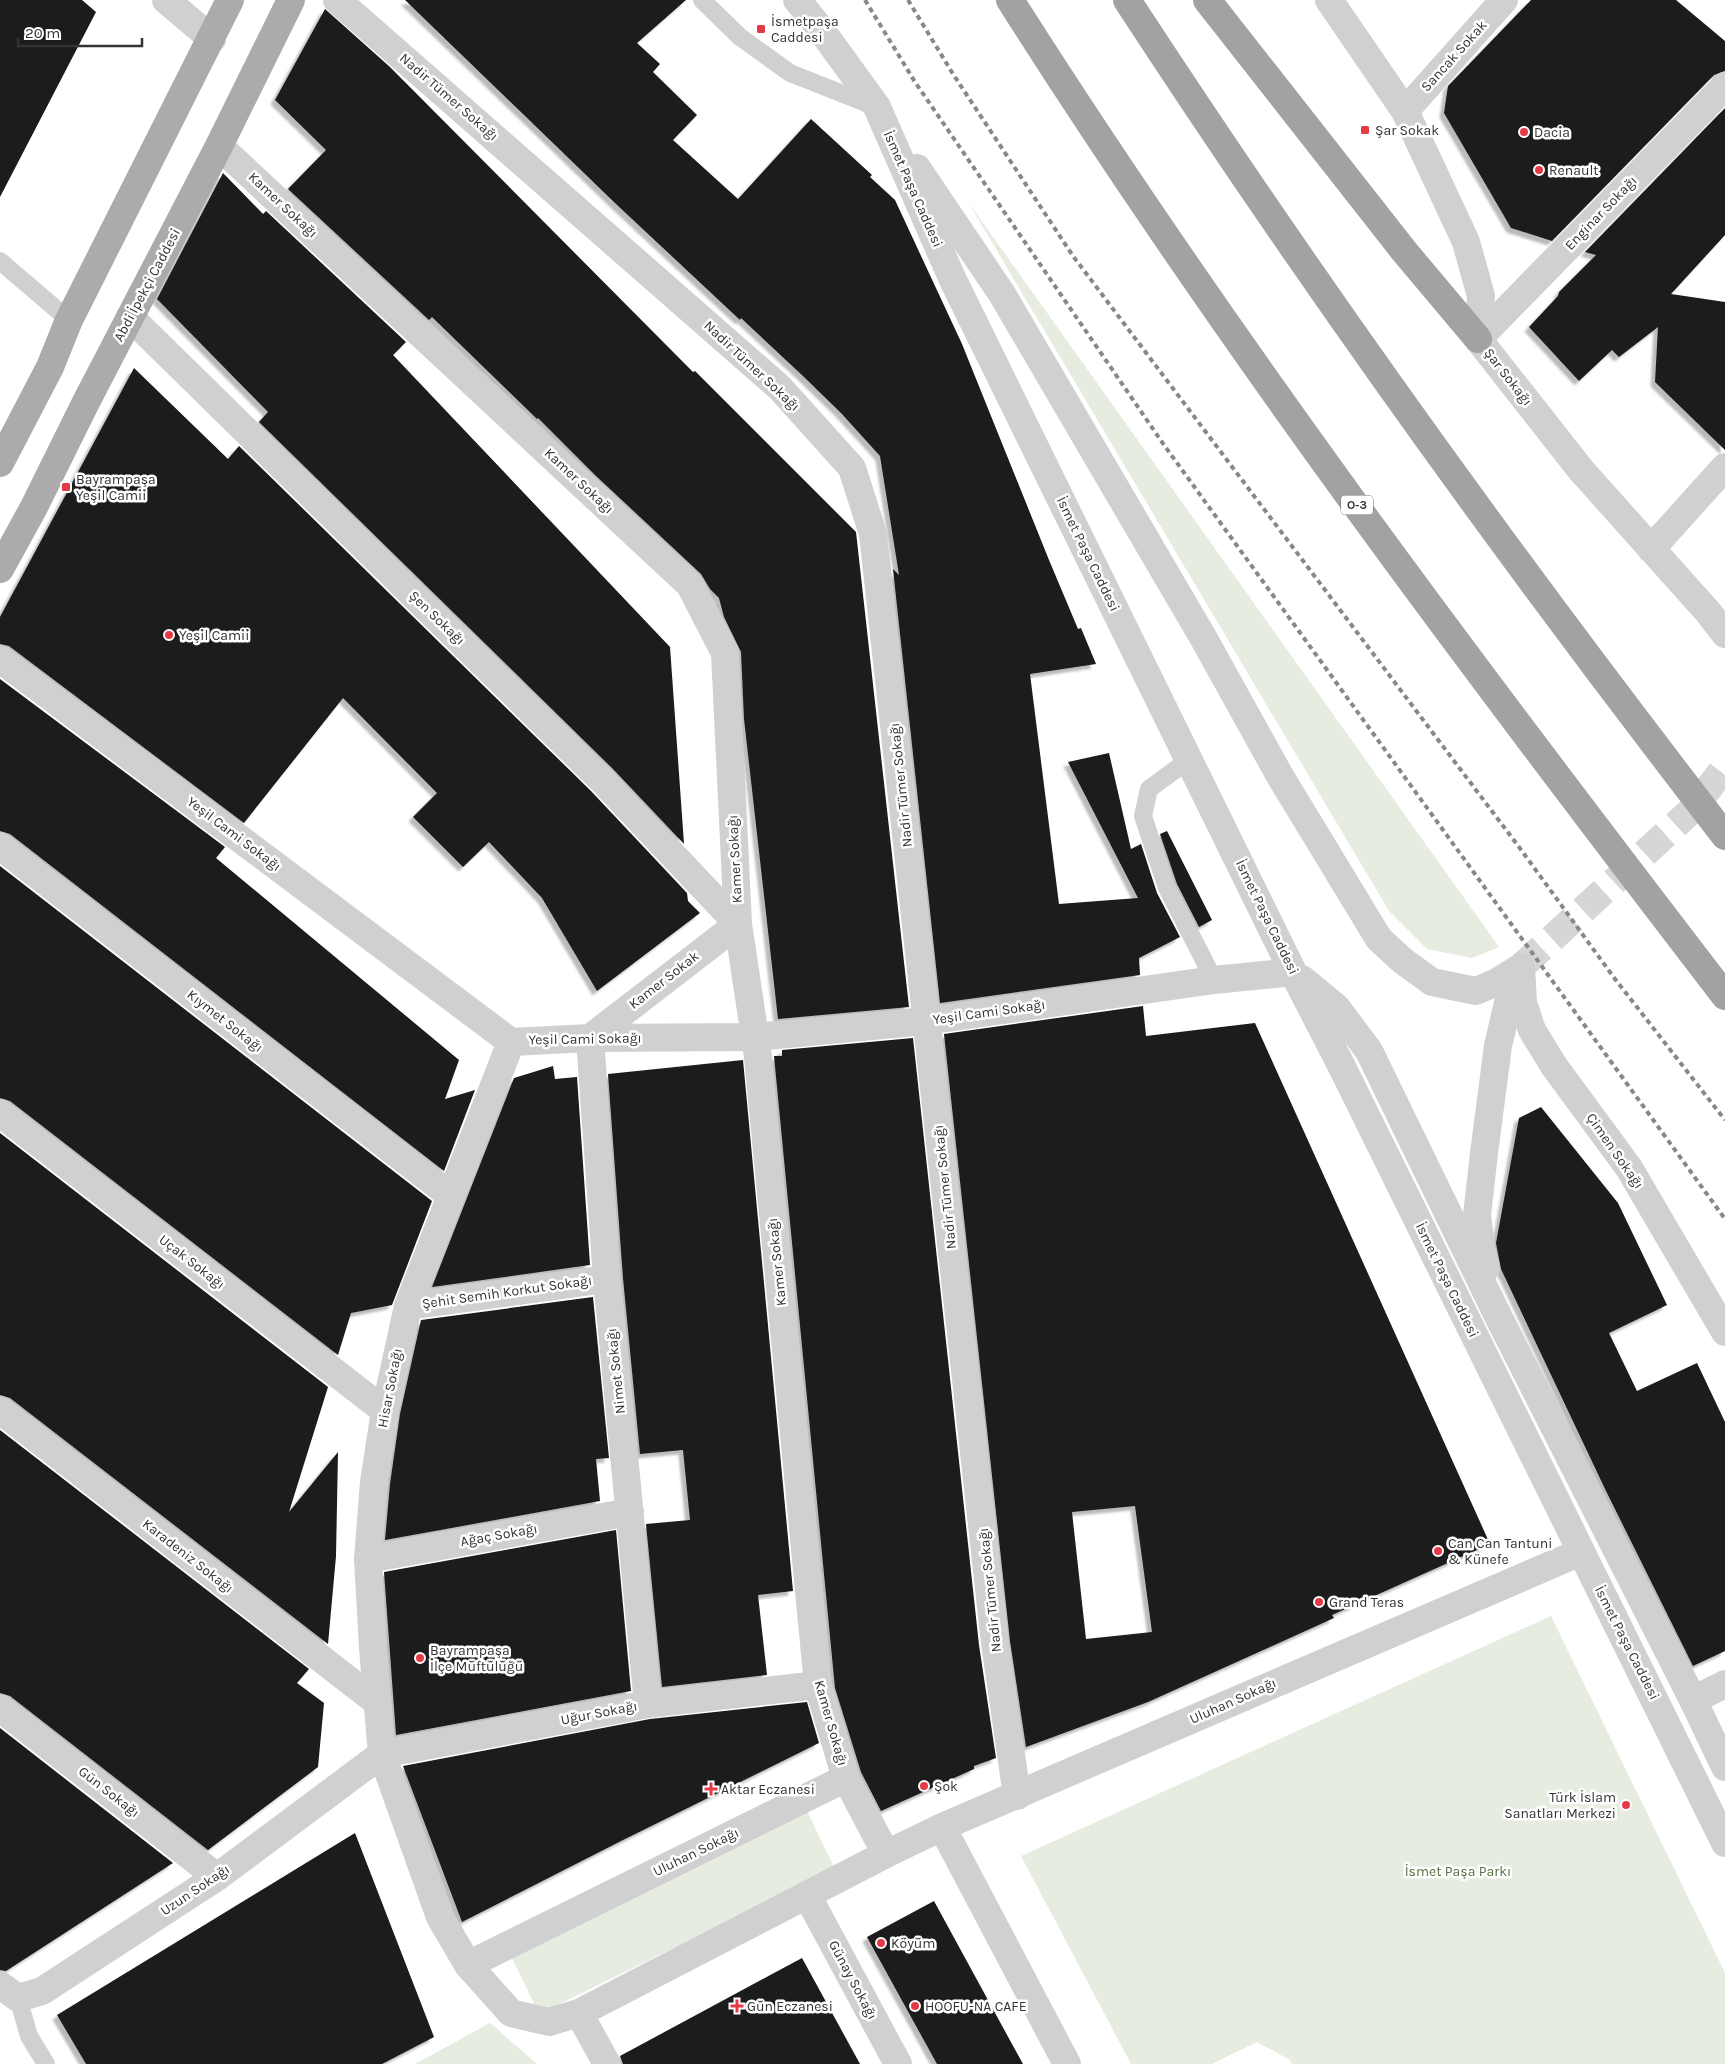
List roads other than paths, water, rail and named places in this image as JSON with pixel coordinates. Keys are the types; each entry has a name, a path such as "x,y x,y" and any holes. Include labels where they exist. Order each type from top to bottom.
{"highway":[{"name":"O-3","path":"1010,0 1132,187 1279,399 1558,778 1725,996"},
{"path":"1127,0 1208,124 1417,425 1650,740 1725,836"},
{"path":"1207,0 1397,243 1478,340"}],"main road":[{"path":"0,463 50,367 69,320 212,40 230,0"},
{"name":"Abdi İpekçi Caddesi","path":"0,569 34,507 85,404 220,146 291,0"}],"street":[{"path":"166,0 212,40"},
{"name":"Nadir Tümer Sokağı","path":"338,0 780,388 852,468 873,534 995,1643 1017,1796"},
{"name":"İsmet Paşa Caddesi","path":"797,0 820,27 877,107 952,278 1293,972 1343,1069 1725,1843"},
{"name":"Şar Sokağı","path":"1329,0 1405,111 1466,242 1481,296 1478,340 1581,470 1708,612 1725,634"},
{"name":"Sancak Sokak","path":"1405,111 1504,0"},
{"name":"Enginar Sokağı","path":"1478,340 1725,86"},
{"path":"877,107 1002,294 1204,638 1280,776 1379,939 1403,961 1432,982 1476,991 1497,982 1521,967"},
{"name":"Kamer Sokağı","path":"220,146 690,585 725,653 738,924 755,1037 818,1685 846,1778"},
{"name":"Şen Sokağı","path":"130,317 602,780 738,924"},
{"path":"1651,550 1725,467"},
{"name":"Yeşil Cami Sokağı","path":"0,659 511,1042 590,1038 755,1037 926,1021 1214,980 1293,972"},
{"name":"Kıymet Sokağı","path":"0,846 450,1195"},
{"name":"Kamer Sokak","path":"590,1038 738,924"},
{"path":"1499,1318 1481,1248 1477,1215 1498,1046 1508,1003 1521,967"},
{"name":"Çimen Sokağı","path":"1521,967 1523,1003 1532,1030 1554,1066 1629,1168 1725,1332"},
{"path":"1293,972 1336,1007 1369,1051 1499,1318 1693,1700 1725,1768"},
{"name":"Nimet Sokağı","path":"590,1038 607,1279 648,1704"},
{"name":"Hisar Sokağı","path":"382,1754 368,1558 374,1482 384,1411 408,1306 511,1042"},
{"name":"Uçak Sokağı","path":"0,1113 384,1411"},
{"name":"Şehit Semih Korkut Sokağı","path":"408,1306 607,1279"},
{"name":"Karadeniz Sokağı","path":"0,1410 377,1702"},
{"name":"Ağaç Sokağı","path":"368,1558 630,1512"},
{"name":"Uluhan Sokağı","path":"382,1754 440,1917 468,1965 511,2012 549,2022 579,2013 886,1854 942,1827 1365,1643 1580,1552"},
{"path":"1662,1714 1725,1684"},
{"name":"Uğur Sokağı","path":"382,1754 648,1704 818,1685"},
{"name":"Gün Sokağı","path":"0,1708 217,1877"},
{"name":"Uzun Sokağı","path":"9,1992 42,1990 217,1877 382,1754"},
{"path":"846,1778 886,1854"},
{"name":"Uluhan Sokağı","path":"468,1965 846,1778"},
{"path":"942,1827 1066,2064"},
{"name":"Günay Sokağı","path":"807,1895 898,2064"},
{"path":"579,2013 607,2064"}],"lane":[{"path":"702,0 740,37 790,73 877,107"},
{"path":"0,261 69,320"},
{"path":"1190,759 1149,790 1143,816 1167,888 1214,980"},
{"path":"9,1992 29,2036 46,2064"}],"tunnel":[{"path":"1521,967 1693,809 1725,767"}],"railway":[{"path":"865,0 915,82 1164,445 1725,1219"},
{"path":"908,0 953,74 1073,256 1519,847 1615,979 1725,1120"}],"place":[{"name":"İsmetpaşa Caddesi","path":"761,29"},
{"name":"Şar Sokak","path":"1365,130"},
{"name":"Dacia","path":"1524,132"},
{"name":"Renault","path":"1539,170"},
{"name":"Bayrampaşa Yeşil Camii","path":"66,487"},
{"name":"Yeşil Camii","path":"169,635"},
{"name":"Can Can Tantuni & Künefe","path":"1438,1551"},
{"name":"Grand Teras","path":"1319,1602"},
{"name":"Bayrampaşa İlçe Müftülüğü","path":"420,1658"},
{"name":"Şok","path":"924,1786"},
{"name":"Aktar Eczanesi","path":"711,1789"},
{"name":"Türk İslam Sanatları Merkezi","path":"1626,1805"},
{"name":"Köyüm","path":"881,1943"},
{"name":"Gün Eczanesi","path":"737,2006"},
{"name":"HOOFU-NA CAFE","path":"915,2006"}],"park label":[{"name":"İsmet Paşa Parkı","path":"1458,1871"}]}
